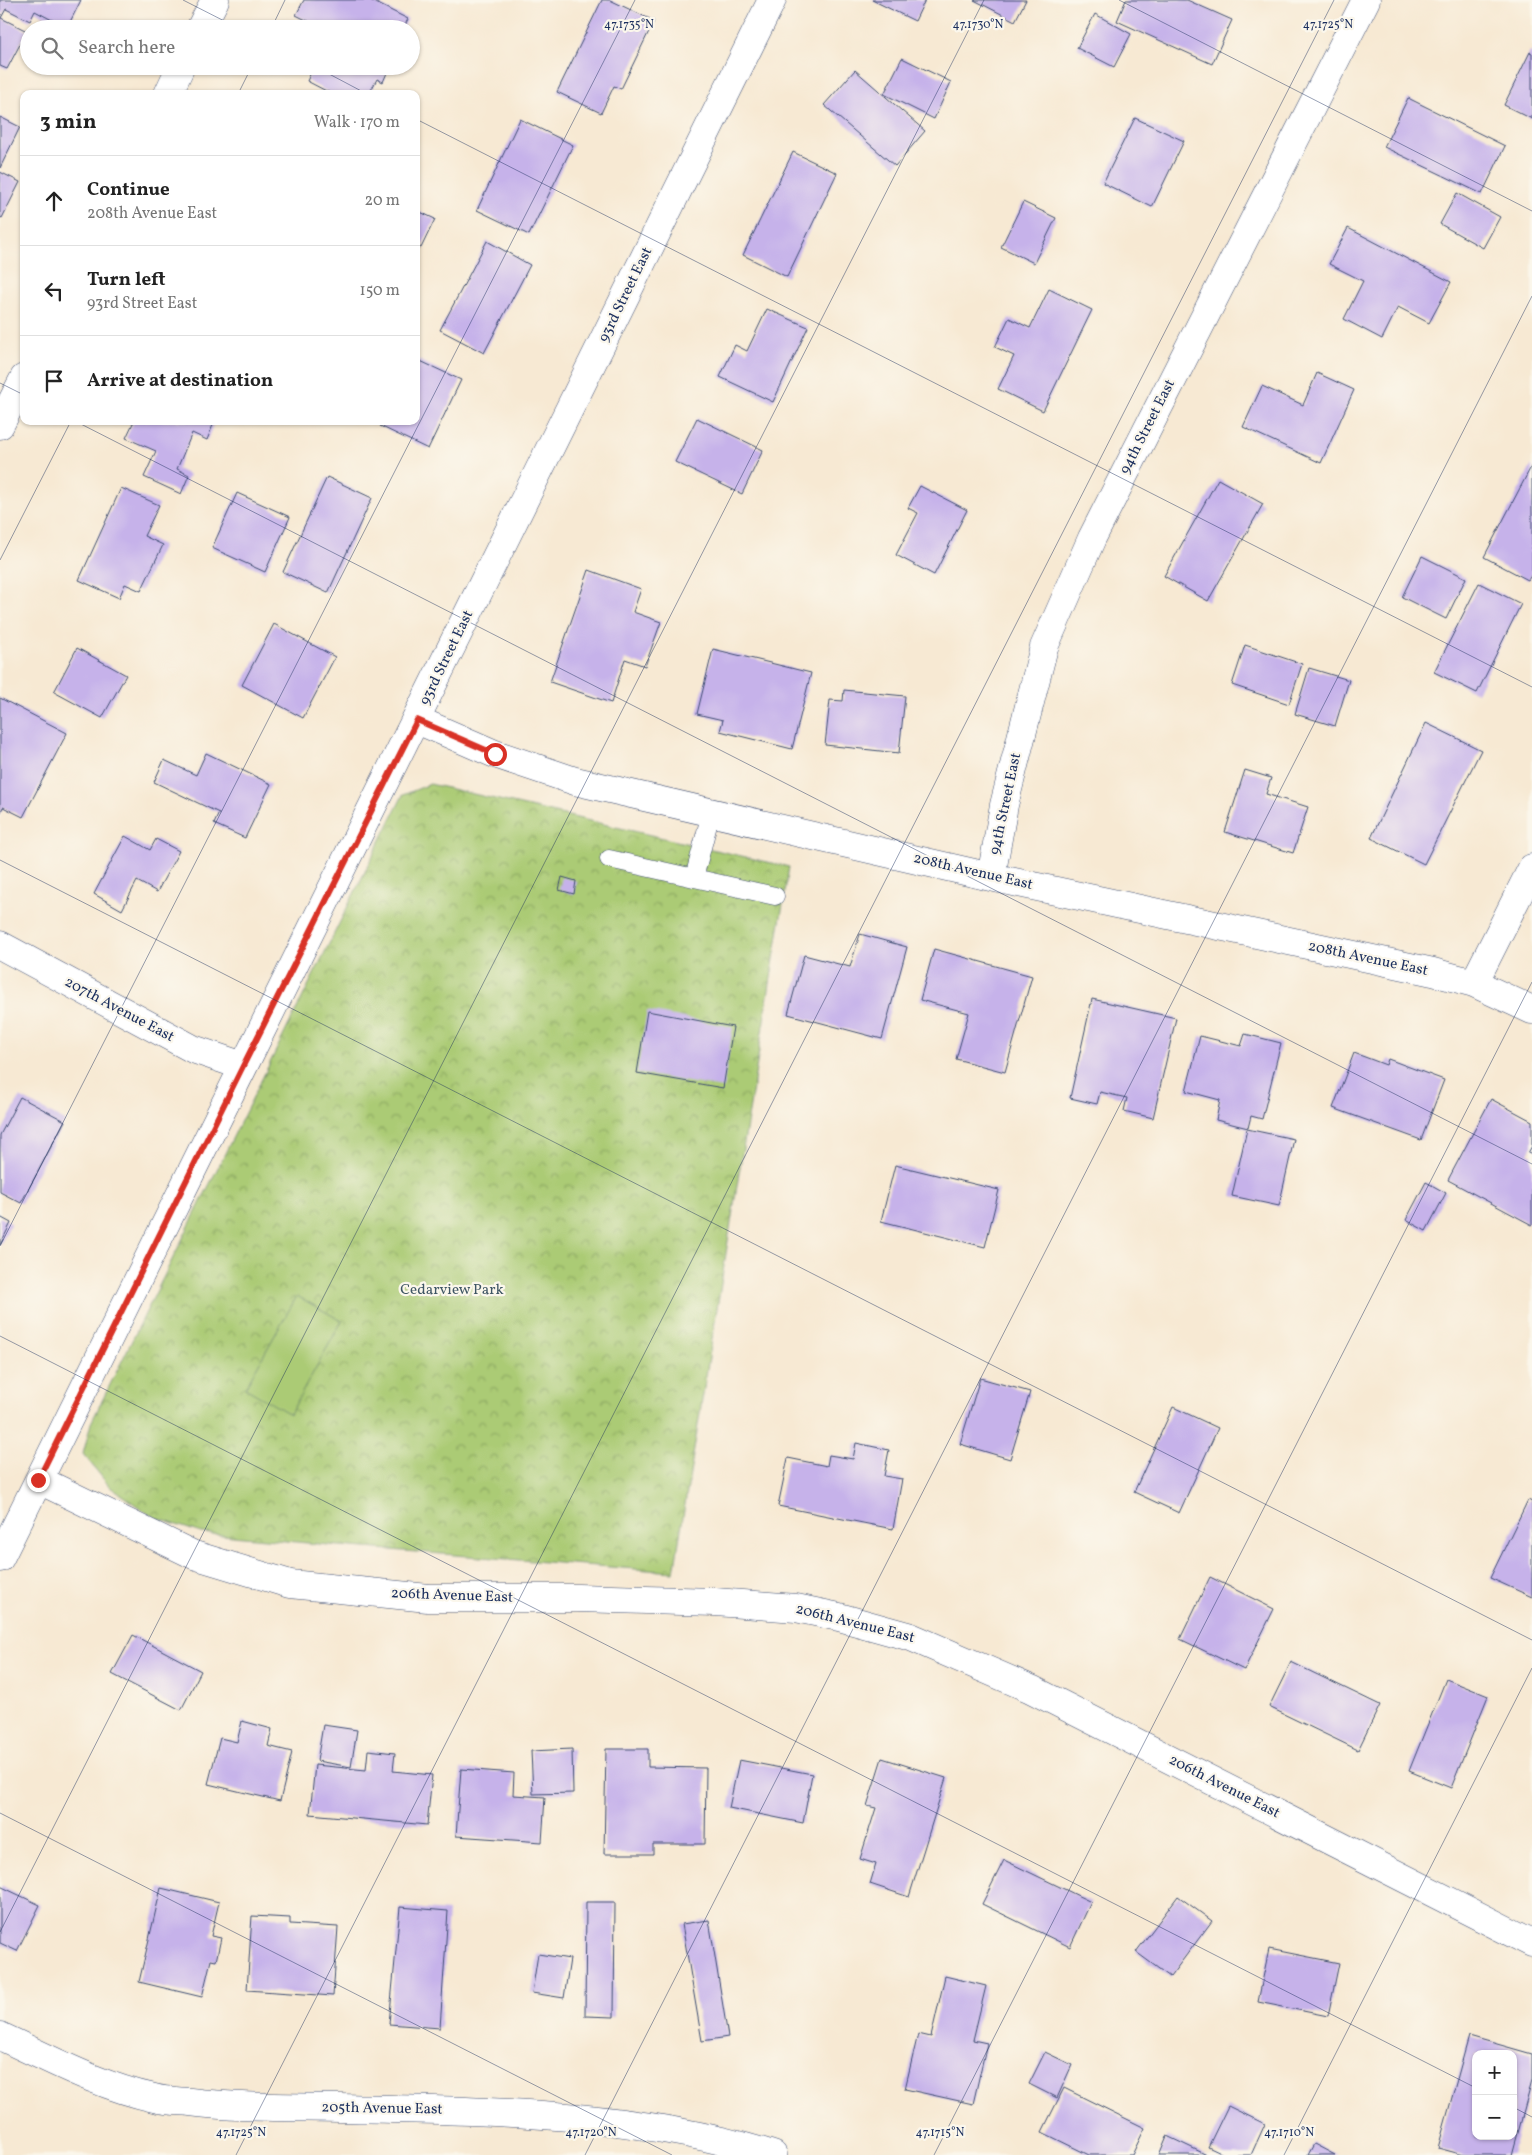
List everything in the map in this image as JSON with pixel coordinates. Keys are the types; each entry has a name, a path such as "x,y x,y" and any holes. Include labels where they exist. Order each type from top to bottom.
{"street":[{"path":"205,20 215,0"},
{"name":"93rd Street East","path":"0,1558 243,1066 417,720 772,0"},
{"name":"94th Street East","path":"991,877 1004,804 1044,647 1092,538 1366,0"},
{"path":"170,90 178,75"},
{"path":"0,425 20,386"},
{"name":"208th Avenue East","path":"417,720 495,754 575,781 991,877 1474,983 1532,1010"},
{"path":"1474,983 1532,868"},
{"name":"207th Avenue East","path":"0,946 193,1049 243,1066"},
{"name":"206th Avenue East","path":"38,1480 194,1555 290,1584 428,1598 715,1602 796,1608 839,1617 911,1637 1031,1689 1532,1944"},
{"name":"205th Avenue East","path":"0,2036 96,2081 155,2099 217,2105 501,2111 568,2116 635,2124 691,2134 773,2155"}],"lane":[{"path":"694,878 711,813"},
{"path":"609,859 775,896"}],"green space":[{"name":"Cedarview Park","path":"430,784 789,867 674,1572 339,1546 201,1533 153,1517 110,1487 83,1454 91,1423 403,795"},
{"path":"297,1296 342,1321 290,1414 245,1388"}],"building":[{"path":"0,0 81,0 71,20 52,20 35,11 30,20 28,20 6,9 1,18 20,28 20,44 7,69 0,66"},
{"path":"304,0 370,0 408,19 306,20 296,15"},
{"path":"602,0 610,0 654,21 621,89 614,86 601,113 557,92"},
{"path":"872,0 925,0 915,21"},
{"path":"974,0 1026,0 1015,21"},
{"path":"1126,0 1187,0 1232,20 1212,64 1117,21"},
{"path":"1095,14 1131,34 1114,67 1077,48"},
{"path":"1530,52 1532,53 1532,119 1504,105"},
{"path":"902,58 951,82 934,119 884,94"},
{"path":"855,70 925,131 895,166 824,105"},
{"path":"310,75 386,75 383,82 377,79 371,90 324,90 307,81"},
{"path":"1408,98 1505,146 1482,194 1384,147"},
{"path":"0,117 20,127 0,168"},
{"path":"1135,118 1184,141 1152,207 1103,183"},
{"path":"520,119 573,145 529,235 477,210"},
{"path":"793,152 837,173 787,277 743,255"},
{"path":"0,172 20,182 2,218 0,217"},
{"path":"1457,193 1500,217 1483,248 1440,224"},
{"path":"1023,202 1056,218 1034,263 1001,247"},
{"path":"420,212 435,219 420,247"},
{"path":"1348,228 1451,282 1429,323 1398,307 1382,339 1344,319 1363,281 1329,264"},
{"path":"487,241 530,265 484,353 440,330"},
{"path":"1049,289 1092,310 1043,411 998,389 1014,356 995,347 1009,318 1030,328"},
{"path":"767,309 808,327 773,402 720,377 735,345 747,351"},
{"path":"420,361 461,380 428,449 380,426 420,425"},
{"path":"1317,373 1354,390 1321,463 1243,427 1262,386 1303,405"},
{"path":"697,418 763,450 742,494 675,462"},
{"path":"132,425 213,425 207,440 192,433 177,469 189,475 181,494 144,477 156,451 126,438"},
{"path":"1532,465 1532,574 1528,580 1484,557"},
{"path":"327,477 372,498 328,593 283,572"},
{"path":"1218,479 1263,504 1208,601 1164,576"},
{"path":"920,486 967,510 934,575 896,555 918,513 908,508"},
{"path":"121,488 159,505 144,536 163,545 141,591 125,584 119,598 79,580"},
{"path":"237,493 290,517 265,572 212,548"},
{"path":"1422,556 1466,578 1446,619 1402,597"},
{"path":"589,570 641,589 633,612 661,622 645,666 625,659 611,703 550,682"},
{"path":"1479,583 1521,604 1477,693 1434,672"},
{"path":"274,624 335,657 303,718 242,685"},
{"path":"1245,645 1302,664 1289,704 1232,685"},
{"path":"77,648 126,675 102,718 54,692"},
{"path":"713,649 811,673 792,749 720,731 723,720 697,714"},
{"path":"1309,668 1349,680 1335,726 1295,714"},
{"path":"844,690 905,696 899,753 825,745 830,700 843,701"},
{"path":"0,698 67,733 23,817 3,807 0,814"},
{"path":"1426,723 1481,750 1424,864 1371,838"},
{"path":"206,753 271,784 245,838 214,824 219,813 154,782 164,760 196,775"},
{"path":"1245,770 1271,778 1266,794 1308,807 1293,853 1225,832"},
{"path":"125,836 150,850 156,839 179,851 157,892 137,881 122,910 94,894"},
{"path":"562,877 576,881 574,894 559,890"},
{"path":"860,934 907,947 882,1039 788,1014 804,955 850,967"},
{"path":"934,949 1032,976 1005,1072 956,1059 969,1013 920,1000"},
{"path":"1092,999 1176,1018 1153,1118 1124,1111 1127,1098 1100,1092 1097,1104 1070,1098"},
{"path":"647,1011 733,1027 723,1088 637,1073"},
{"path":"1245,1034 1281,1043 1262,1119 1251,1116 1248,1128 1216,1120 1220,1100 1186,1091 1200,1036 1241,1046"},
{"path":"1354,1053 1386,1065 1388,1059 1444,1080 1421,1140 1333,1108"},
{"path":"20,1097 65,1121 21,1203 0,1192 0,1135"},
{"path":"1491,1099 1532,1121 1532,1146 1528,1153 1532,1155 1532,1225 1448,1180"},
{"path":"1247,1129 1294,1139 1279,1206 1232,1196"},
{"path":"895,1165 999,1190 985,1247 881,1221"},
{"path":"1426,1182 1446,1193 1426,1231 1406,1220"},
{"path":"0,1217 11,1223 0,1245"},
{"path":"980,1378 1030,1392 1010,1459 960,1444"},
{"path":"1173,1407 1218,1428 1179,1513 1134,1492"},
{"path":"856,1443 889,1450 884,1476 902,1479 893,1529 778,1506 788,1458 827,1466 829,1455 853,1459"},
{"path":"1528,1500 1532,1502 1532,1597 1490,1578"},
{"path":"1210,1577 1274,1609 1244,1670 1180,1639"},
{"path":"133,1635 201,1671 181,1710 112,1674"},
{"path":"1291,1662 1380,1705 1358,1750 1269,1707"},
{"path":"1446,1679 1488,1696 1451,1788 1409,1771"},
{"path":"242,1721 272,1729 268,1746 292,1752 280,1801 208,1784 220,1738 237,1742"},
{"path":"323,1725 357,1730 351,1767 317,1761"},
{"path":"572,1749 573,1793 533,1794 531,1751"},
{"path":"606,1749 648,1749 648,1767 706,1768 705,1844 653,1844 653,1854 604,1854"},
{"path":"368,1750 395,1753 393,1771 432,1775 427,1825 310,1814 315,1765 366,1770"},
{"path":"882,1758 946,1778 909,1897 870,1884 876,1864 860,1859 876,1808 867,1806"},
{"path":"739,1760 812,1774 803,1823 729,1808"},
{"path":"461,1769 514,1773 513,1795 545,1797 542,1842 456,1836"},
{"path":"1004,1860 1091,1902 1070,1947 982,1904"},
{"path":"0,1886 40,1905 17,1951 0,1943"},
{"path":"161,1888 219,1902 211,1936 221,1938 216,1961 211,1960 202,1997 139,1982"},
{"path":"1178,1896 1212,1921 1170,1977 1136,1952"},
{"path":"586,1902 615,1902 614,2017 585,2016"},
{"path":"400,1907 448,1911 440,2028 389,2024"},
{"path":"252,1916 290,1918 290,1924 338,1927 333,1996 247,1990"},
{"path":"709,1920 728,2037 702,2041 682,1924"},
{"path":"1269,1949 1339,1963 1328,2016 1258,2002"},
{"path":"538,1954 570,1959 564,1998 532,1993"},
{"path":"945,1976 986,1986 973,2040 987,2043 973,2104 905,2089 918,2034 931,2037"},
{"path":"1469,2036 1532,2054 1532,2081 1517,2136 1517,2050 1472,2050 1472,2140 1516,2140 1512,2155 1464,2155 1438,2148"},
{"path":"1045,2052 1072,2065 1057,2098 1029,2084"},
{"path":"1064,2088 1145,2128 1132,2155 1089,2155 1042,2132"},
{"path":"1228,2106 1265,2124 1251,2155 1225,2155 1208,2147"},
{"path":"1167,2136 1207,2155 1159,2155"},
{"path":"1314,2144 1335,2155 1308,2155"}],"route":[{"path":"38,1480 417,720 495,754"}]}
